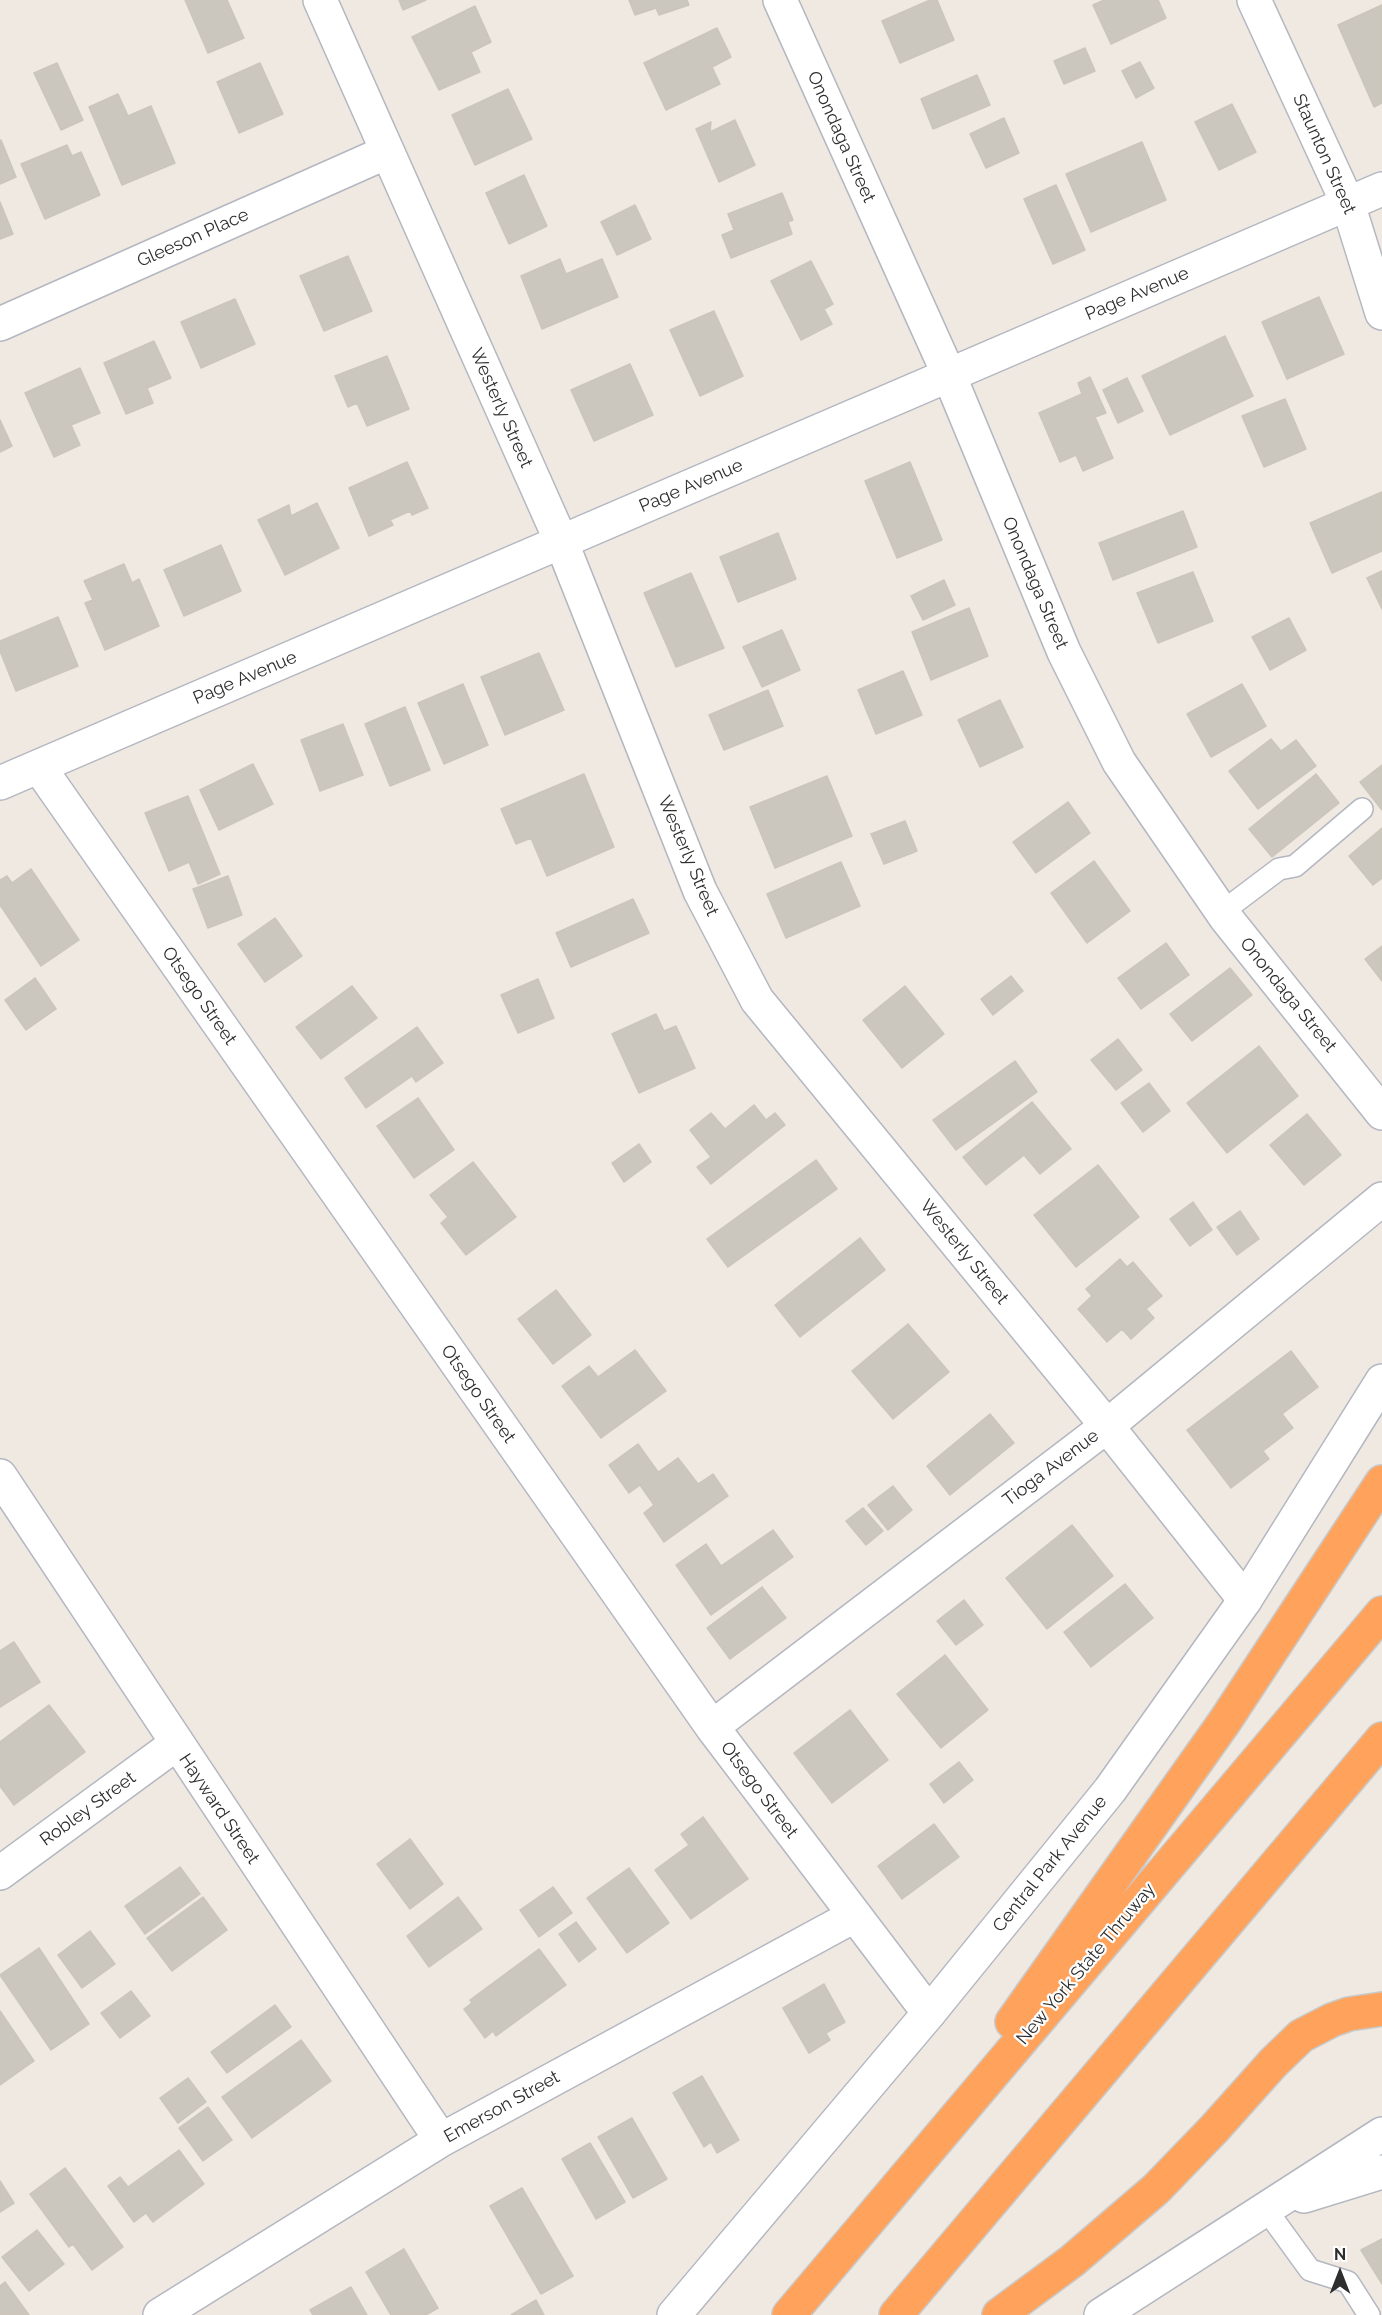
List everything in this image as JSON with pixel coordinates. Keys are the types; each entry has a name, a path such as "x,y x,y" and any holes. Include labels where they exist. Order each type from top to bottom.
{"highway":[{"path":"897,2187 1122,1864 1225,1721 1382,1482"},
{"name":"New York State Thruway","path":"789,2315 1382,1613"},
{"path":"897,2315 1382,1738"},
{"path":"999,2315 1072,2261 1156,2189 1301,2036 1332,2019 1349,2014 1382,2010"}],"street":[{"name":"Westerly Street","path":"320,0 561,542 700,891 757,1000 1107,1426 1245,1600"},
{"name":"Onondaga Street","path":"780,0 949,375 1064,652 1119,762 1222,912 1382,1113"},
{"name":"Staunton Street","path":"1254,0 1348,204 1382,313"},
{"name":"Gleeson Place","path":"0,324 387,152"},
{"name":"Page Avenue","path":"0,783 1382,189"},
{"name":"Otsego Street","path":"39,767 712,1727 929,2013"},
{"name":"Tioga Avenue","path":"712,1727 1107,1426 1382,1199"},
{"name":"Central Park Avenue","path":"674,2315 929,2013 1110,1790 1245,1600 1382,1381"},
{"name":"Hayward Street","path":"0,1476 441,2140"},
{"name":"Robley Street","path":"0,1873 176,1744"},
{"name":"Emerson Street","path":"160,2315 441,2140 854,1916"},
{"path":"1101,2315 1382,2134"},
{"path":"1265,2208 1382,2172"}],"lane":[{"path":"1222,912 1279,869 1294,866 1362,809"},
{"path":"1265,2208 1310,2270 1348,2282 1369,2315"}],"building":[{"path":"185,0 227,0 244,38 208,53"},
{"path":"399,0 426,0 403,10"},
{"path":"629,0 687,0 689,5 659,15 656,8 635,15"},
{"path":"930,0 937,0 954,40 900,63 882,21"},
{"path":"1104,0 1158,0 1166,18 1111,44 1093,5"},
{"path":"1382,5 1382,103 1374,107 1338,25"},
{"path":"475,6 491,42 471,52 480,72 439,90 412,37"},
{"path":"717,28 731,57 712,67 720,84 666,110 644,63"},
{"path":"1085,48 1095,71 1064,84 1054,61"},
{"path":"1140,62 1154,88 1136,98 1122,71"},
{"path":"57,63 83,120 61,130 34,73"},
{"path":"260,63 283,114 239,133 217,82"},
{"path":"977,75 990,105 933,129 921,99"},
{"path":"508,89 532,139 475,165 452,115"},
{"path":"118,94 128,116 151,106 175,163 122,185 89,107"},
{"path":"1232,104 1256,152 1219,170 1195,122"},
{"path":"1004,118 1019,153 986,168 970,134"},
{"path":"735,120 755,165 719,182 696,129 711,122 710,132"},
{"path":"0,141 16,177 0,184"},
{"path":"1142,142 1166,200 1091,232 1066,174"},
{"path":"67,145 72,156 81,152 100,195 45,219 21,164"},
{"path":"524,175 547,226 509,244 486,193"},
{"path":"1056,185 1085,250 1053,264 1024,199"},
{"path":"782,193 793,220 788,222 792,234 731,258 722,235 734,230 728,214"},
{"path":"0,202 13,234 0,239"},
{"path":"635,205 651,239 617,255 601,222"},
{"path":"348,256 372,311 324,331 300,276"},
{"path":"560,259 566,274 602,259 618,297 542,329 521,276"},
{"path":"811,261 833,304 824,309 832,324 801,340 771,281"},
{"path":"1319,297 1344,354 1287,379 1262,322"},
{"path":"235,299 255,344 201,368 181,322"},
{"path":"714,311 743,376 700,396 670,330"},
{"path":"1225,336 1253,396 1170,435 1142,376"},
{"path":"154,341 171,378 147,388 153,403 126,414 104,363"},
{"path":"387,356 409,409 367,426 357,403 348,407 335,376"},
{"path":"630,364 653,415 594,441 571,390"},
{"path":"80,368 100,413 71,425 80,445 54,457 25,393"},
{"path":"1090,377 1106,413 1095,417 1113,458 1083,471 1076,455 1060,462 1039,413 1082,394 1078,383"},
{"path":"1127,378 1143,411 1118,423 1103,390"},
{"path":"1285,399 1306,449 1264,467 1242,416"},
{"path":"0,420 12,446 0,452"},
{"path":"407,462 428,508 412,515 410,511 390,520 393,525 369,536 349,488"},
{"path":"910,462 942,540 897,558 865,481"},
{"path":"1382,492 1382,551 1332,573 1310,523"},
{"path":"317,503 339,548 285,575 258,520 289,505 291,516"},
{"path":"1183,511 1197,547 1113,580 1099,543"},
{"path":"778,533 796,579 738,602 720,557"},
{"path":"221,545 241,591 184,616 164,570"},
{"path":"124,564 132,583 139,579 159,626 105,650 85,603 93,600 84,581"},
{"path":"1382,571 1382,609 1367,578"},
{"path":"1193,572 1213,621 1158,643 1137,593"},
{"path":"691,573 724,648 676,667 644,593"},
{"path":"944,580 955,605 923,620 911,596"},
{"path":"969,608 988,656 931,680 912,632"},
{"path":"58,617 78,666 16,691 0,651 0,641"},
{"path":"1289,618 1306,650 1270,670 1252,637"},
{"path":"782,630 800,670 762,687 743,647"},
{"path":"539,653 564,710 505,735 481,677"},
{"path":"903,671 922,715 876,734 858,690"},
{"path":"463,684 488,745 444,764 418,703"},
{"path":"1242,684 1266,726 1211,757 1187,714"},
{"path":"768,690 783,726 724,750 709,715"},
{"path":"1000,700 1023,747 980,767 958,720"},
{"path":"405,707 430,770 390,786 365,724"},
{"path":"343,724 363,775 320,791 301,740"},
{"path":"1271,739 1281,751 1296,740 1316,766 1258,809 1229,771"},
{"path":"253,764 273,804 219,830 200,790"},
{"path":"1382,765 1382,810 1360,782"},
{"path":"584,774 614,847 547,876 531,838 516,844 501,809"},
{"path":"1316,774 1339,803 1272,857 1249,829"},
{"path":"827,776 852,836 775,868 750,807"},
{"path":"188,796 220,874 198,884 189,862 169,871 145,813"},
{"path":"1068,802 1090,833 1036,873 1013,842"},
{"path":"905,821 917,851 884,864 871,834"},
{"path":"1382,828 1382,878 1373,885 1349,856"},
{"path":"1094,861 1130,911 1087,943 1051,893"},
{"path":"841,862 860,906 786,938 767,894"},
{"path":"31,869 79,940 41,966 0,905 0,880 7,876 12,883"},
{"path":"228,876 242,915 208,928 193,889"},
{"path":"633,899 649,933 571,967 556,933"},
{"path":"275,918 302,956 265,982 238,944"},
{"path":"1166,943 1189,975 1141,1009 1118,978"},
{"path":"1382,946 1382,981 1365,959"},
{"path":"1230,968 1252,995 1192,1041 1170,1014"},
{"path":"1011,976 1023,991 993,1015 981,999"},
{"path":"35,978 56,1009 26,1030 5,1000"},
{"path":"538,979 554,1018 518,1033 501,995"},
{"path":"352,986 377,1018 321,1059 296,1027"},
{"path":"905,986 944,1034 902,1068 863,1020"},
{"path":"656,1014 664,1031 676,1026 695,1068 639,1093 612,1034"},
{"path":"417,1027 443,1063 416,1082 412,1076 366,1108 345,1078"},
{"path":"1118,1039 1142,1070 1116,1090 1091,1060"},
{"path":"1259,1046 1298,1096 1227,1153 1187,1103"},
{"path":"1015,1061 1037,1092 956,1150 933,1120"},
{"path":"1149,1083 1170,1111 1143,1132 1121,1103"},
{"path":"418,1098 454,1150 414,1178 377,1126"},
{"path":"1032,1102 1071,1149 1040,1174 1024,1155 986,1185 963,1157"},
{"path":"754,1105 766,1120 775,1113 785,1125 711,1184 697,1167 711,1157 690,1130 711,1113 725,1129"},
{"path":"1307,1114 1341,1155 1304,1185 1270,1145"},
{"path":"639,1144 651,1162 624,1182 612,1163"},
{"path":"816,1160 837,1189 728,1267 707,1239"},
{"path":"473,1162 516,1217 466,1255 441,1223 448,1217 430,1195"},
{"path":"1098,1165 1139,1217 1076,1267 1034,1215"},
{"path":"1193,1202 1212,1230 1190,1246 1170,1219"},
{"path":"1240,1211 1259,1239 1237,1255 1217,1227"},
{"path":"860,1238 885,1270 800,1337 775,1305"},
{"path":"1120,1259 1127,1267 1133,1262 1162,1296 1146,1309 1154,1318 1131,1339 1122,1329 1107,1342 1078,1309 1092,1296 1086,1289"},
{"path":"556,1290 591,1335 553,1364 518,1319"},
{"path":"908,1324 949,1372 893,1419 852,1371"},
{"path":"635,1350 666,1391 601,1438 562,1386 589,1366 598,1377"},
{"path":"1291,1351 1318,1387 1282,1414 1293,1428 1263,1451 1269,1459 1231,1488 1187,1430"},
{"path":"990,1414 1014,1443 950,1495 927,1466"},
{"path":"638,1444 658,1472 629,1493 609,1465"},
{"path":"678,1458 698,1484 713,1474 728,1496 664,1542 644,1513 654,1505 640,1485"},
{"path":"893,1486 912,1510 888,1530 868,1505"},
{"path":"863,1508 883,1531 866,1545 846,1521"},
{"path":"1072,1525 1113,1576 1047,1629 1006,1578"},
{"path":"773,1530 793,1557 711,1615 676,1565 706,1544 721,1566"},
{"path":"1125,1584 1153,1618 1091,1667 1064,1632"},
{"path":"762,1587 786,1618 730,1659 707,1628"},
{"path":"964,1600 983,1625 956,1645 937,1621"},
{"path":"14,1642 40,1682 0,1707 0,1651"},
{"path":"945,1655 988,1710 941,1748 897,1694"},
{"path":"49,1705 85,1752 14,1805 0,1786 0,1742"},
{"path":"850,1710 888,1760 832,1803 794,1753"},
{"path":"959,1762 973,1780 944,1803 930,1784"},
{"path":"703,1817 748,1879 691,1919 655,1870 689,1845 681,1834"},
{"path":"934,1824 959,1857 902,1899 878,1866"},
{"path":"410,1839 443,1884 410,1909 377,1864"},
{"path":"180,1867 200,1894 145,1934 125,1906"},
{"path":"629,1868 669,1923 627,1953 587,1898"},
{"path":"553,1887 572,1913 539,1937 520,1910"},
{"path":"203,1897 227,1930 172,1971 147,1938"},
{"path":"458,1897 482,1929 429,1967 407,1936"},
{"path":"576,1922 596,1949 579,1962 559,1934"},
{"path":"90,1931 115,1964 82,1988 58,1955"},
{"path":"39,1948 89,2024 51,2050 0,1975"},
{"path":"539,1949 566,1985 496,2036 493,2031 485,2038 464,2009 472,2003 470,2000"},
{"path":"824,1984 845,2022 826,2033 830,2040 809,2053 783,2008"},
{"path":"131,1991 150,2016 120,2038 101,2013"},
{"path":"275,2005 291,2027 227,2073 211,2052"},
{"path":"0,2011 34,2061 0,2085"},
{"path":"301,2040 331,2081 252,2138 222,2097"},
{"path":"702,2076 739,2140 717,2153 711,2142 704,2147 673,2093"},
{"path":"188,2078 206,2102 178,2123 160,2098"},
{"path":"208,2107 232,2140 203,2161 179,2128"},
{"path":"632,2118 667,2179 633,2198 598,2137"},
{"path":"590,2143 625,2202 596,2219 562,2159"},
{"path":"179,2150 204,2184 153,2222 146,2213 134,2222 108,2186 120,2177 128,2187"},
{"path":"65,2168 123,2247 92,2270 73,2244 69,2247 30,2194"},
{"path":"0,2181 14,2203 0,2212"},
{"path":"522,2188 573,2276 541,2294 490,2206"},
{"path":"37,2230 64,2264 29,2291 2,2257"},
{"path":"1382,2239 1382,2284 1361,2250"},
{"path":"404,2249 438,2308 426,2315 391,2315 366,2272"},
{"path":"5,2282 29,2315 0,2315 0,2286"},
{"path":"351,2287 367,2315 313,2315 310,2310"},
{"path":"536,2300 544,2315 511,2315"}]}
